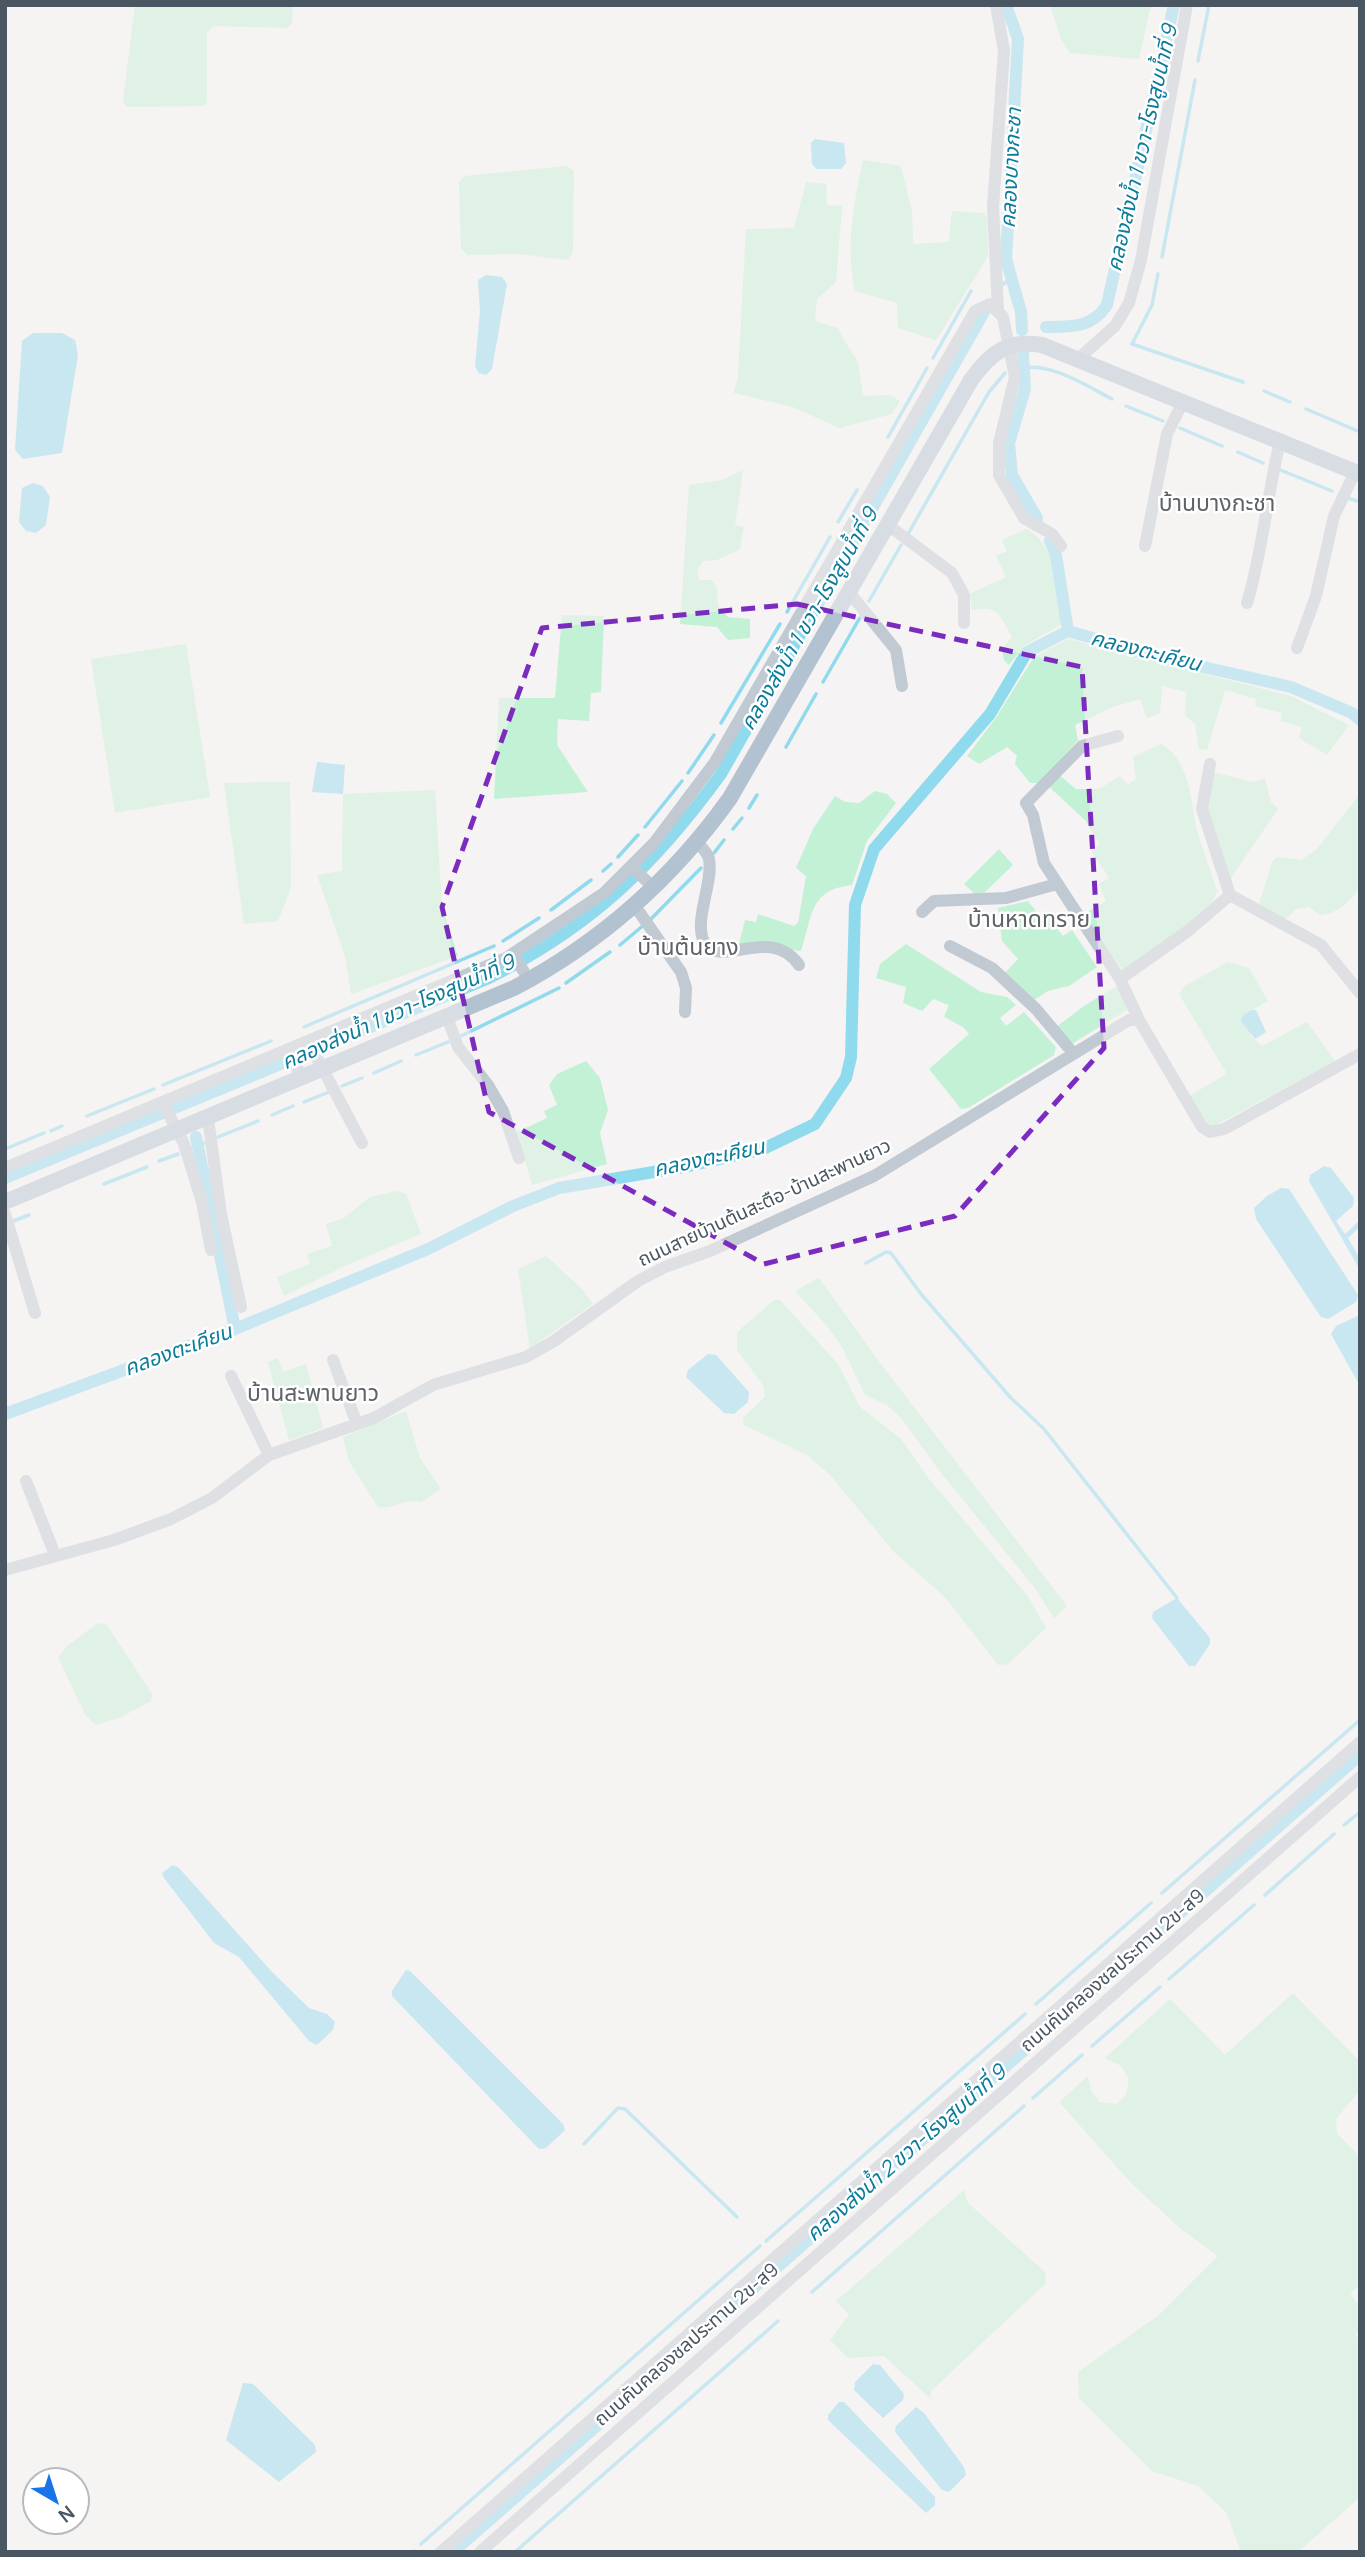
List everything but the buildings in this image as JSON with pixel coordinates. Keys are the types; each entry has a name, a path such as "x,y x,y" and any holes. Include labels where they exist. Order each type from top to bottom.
{"main road":[{"path":"5,1202 174,1126 208,1118 295,1063 447,1017 586,945 635,906 650,884 697,842 730,798 971,380 991,355 1009,344 1042,345 1357,473"}],"street":[{"path":"996,5 1003,32 1004,51 993,207 998,309 1007,328 1015,377 999,443 999,475 1024,518 1052,534 1061,546"},
{"path":"1077,359 1115,326 1129,303 1141,260 1187,5"},
{"path":"5,1168 164,1106 316,1055 514,956 572,917 634,869 690,798 729,741 975,311 990,304 998,309"},
{"path":"1144,546 1167,434 1182,402"},
{"path":"1247,603 1261,557 1268,492 1280,441"},
{"path":"1297,648 1316,596 1334,516 1357,473"},
{"path":"888,525 953,573 964,595 964,623"},
{"path":"849,592 896,650 902,686"},
{"path":"1118,736 1082,746 1026,803 1033,815 1044,863 1120,979 1139,1020 1202,1127 1210,1132 1224,1129 1360,1054"},
{"path":"1210,764 1202,809 1230,895 1271,921 1307,935 1321,945 1360,993"},
{"path":"697,842 709,857 710,877 702,914 702,935 707,946 716,951 776,946 791,954 799,965"},
{"path":"634,869 650,884"},
{"path":"922,912 934,901 1006,898 1057,884"},
{"path":"1120,979 1180,937 1230,895"},
{"path":"635,906 681,972 685,988 685,1012"},
{"path":"950,946 992,968 1036,1009 1073,1053"},
{"path":"514,956 527,976"},
{"path":"447,1017 458,1047 488,1085 503,1111 519,1158"},
{"name":"ถนนสายบ้านต้นสะตือ-บ้านสะพานยาว","path":"5,1570 114,1540 195,1508 270,1455 392,1409 433,1385 526,1357 554,1341 638,1281 874,1176 1129,1020 1139,1020"},
{"path":"316,1055 362,1143"},
{"path":"164,1106 202,1202 211,1250"},
{"path":"208,1118 221,1214 241,1307"},
{"path":"5,1214 35,1313"},
{"path":"333,1360 357,1424"},
{"path":"231,1376 270,1455"},
{"path":"26,1481 55,1555"},
{"path":"441,2552 784,2266 1360,1742"},
{"name":"ถนนคันคลองชลประทาน 2ข-ส9","path":"480,2552 784,2266 1360,1777"}],"highlighted area":[{"path":"797,604 1082,667 1104,1048 955,1216 764,1264 489,1112 442,907 542,628"}],"green space":[{"path":"135,5 293,5 292,23 288,28 213,26 207,33 207,102 203,106 127,107 123,102"},
{"path":"1050,5 1151,5 1139,59 1070,53 1061,39"},
{"path":"863,160 901,166 912,212 913,244 949,242 952,211 983,213 987,217 988,256 936,340 898,328 897,303 855,291 851,242"},
{"path":"567,166 574,171 573,252 568,260 519,254 467,255 461,248 459,182 465,176"},
{"path":"806,182 826,184 827,205 842,206 836,282 817,299 815,321 837,328 858,362 863,396 890,395 900,401 892,414 839,428 793,407 734,393 738,376 746,229 794,228"},
{"path":"743,470 735,525 744,527 740,549 717,560 703,561 697,570 699,580 712,580 717,587 718,606 728,617 750,619 750,638 728,640 717,627 680,624 689,485 722,480"},
{"path":"1026,529 1045,546 1051,558 1062,624 1025,645 1009,665 1004,660 1002,649 1012,637 998,613 988,609 972,610 970,594 1006,577 996,556 1007,551 1002,540"},
{"path":"562,615 604,616 601,692 591,693 589,721 558,719 557,745 588,792 494,799 499,698 555,698"},
{"path":"1068,639 1291,696 1349,725 1327,755 1299,738 1302,727 1281,721 1282,713 1255,706 1256,699 1225,690 1207,750 1199,749 1195,724 1185,715 1186,692 1162,686 1160,713 1147,718 1140,699 1113,707 1075,725 1078,740 1052,769 1076,789 1099,789 1120,776 1128,785 1136,779 1133,757 1161,744 1171,751 1188,784 1198,833 1217,891 1214,900 1167,942 1123,970 1115,959 1108,964 1079,917 1106,901 1099,884 1109,878 1092,852 1100,844 1086,821 1045,783 1030,783 1015,764 1017,756 1007,747 979,764 967,756 995,719 1034,657"},
{"path":"186,644 210,797 115,813 91,659"},
{"path":"1217,773 1253,782 1265,779 1271,802 1278,809 1229,881 1206,806 1211,776"},
{"path":"290,782 291,888 278,921 244,924 224,783"},
{"path":"435,790 442,908 458,956 351,994 345,956 317,875 342,871 343,794"},
{"path":"875,791 887,794 896,803 867,841 852,885 828,892 815,906 801,951 739,944 745,920 756,922 758,914 794,926 798,923 806,876 796,868 813,829 835,796 845,802 859,803"},
{"path":"1360,794 1361,871 1358,888 1351,898 1342,907 1320,915 1309,907 1296,909 1285,920 1261,912 1259,904 1273,860 1278,857 1301,860 1316,850"},
{"path":"999,849 1013,865 982,895 975,894 964,884"},
{"path":"1028,901 1044,921 1049,918 1063,936 1072,930 1097,967 1069,986 1048,991 1031,1002 1003,975 1018,959 1002,941 998,908"},
{"path":"906,944 981,992 1007,997 1016,1005 1000,1018 1006,1026 1024,1012 1056,1047 1054,1055 968,1108 961,1109 929,1069 969,1034 963,1027 944,1017 949,1005 933,999 922,1011 903,1003 906,987 876,978 880,964"},
{"path":"1228,962 1249,968 1268,1001 1252,1010 1251,1036 1262,1046 1307,1022 1335,1061 1212,1127 1201,1123 1187,1097 1227,1074 1179,994 1185,986"},
{"path":"1122,983 1135,1005 1070,1045 1055,1028"},
{"path":"586,1061 600,1078 608,1110 600,1133 607,1164 532,1185 517,1132 547,1118 544,1111 557,1105 549,1085 557,1074"},
{"path":"397,1191 406,1194 421,1234 349,1264 284,1296 277,1277 310,1264 307,1254 332,1246 326,1224 344,1218 370,1197"},
{"path":"546,1256 582,1289 593,1304 530,1348 518,1269"},
{"path":"819,1278 880,1363 1067,1606 1054,1618 1034,1587 938,1469 902,1419 887,1405 865,1395 842,1347 828,1327 795,1291"},
{"path":"774,1300 780,1300 838,1364 860,1407 901,1439 929,1479 1027,1595 1046,1628 1008,1664 998,1665 945,1597 895,1553 830,1475 807,1455 744,1425 743,1418 765,1397 763,1385 737,1350 737,1332"},
{"path":"278,1358 283,1372 306,1364 323,1428 289,1440 268,1362"},
{"path":"406,1411 420,1458 441,1489 421,1502 378,1507 349,1461 343,1437"},
{"path":"98,1623 107,1625 152,1694 151,1701 121,1717 96,1725 86,1716 58,1658 67,1646"},
{"path":"1293,1993 1360,2062 1360,2090 1336,2119 1337,2133 1360,2157 1360,2285 1350,2293 1360,2307 1360,2329 1355,2334 1360,2339 1360,2497 1298,2552 1241,2552 1226,2512 1198,2486 1152,2471 1079,2398 1078,2372 1159,2315 1218,2256 1181,2229 1132,2184 1059,2102 1088,2076 1091,2091 1100,2102 1117,2104 1126,2095 1129,2079 1121,2066 1105,2058 1170,1999 1225,2055"},
{"path":"964,2190 968,2203 1046,2273 1045,2284 931,2391 930,2398 884,2356 848,2358 830,2340 849,2315 836,2301"}],"water":[{"path":"815,139 844,143 846,163 841,169 817,169 812,164 811,143"},
{"path":"486,275 502,277 507,284 492,369 486,375 479,373 475,367 480,311 478,280"},
{"path":"33,333 62,333 75,340 78,355 62,453 23,459 15,450 22,341"},
{"path":"33,483 43,486 50,497 46,525 36,533 26,531 19,522 22,488"},
{"path":"317,762 345,765 343,794 312,792"},
{"path":"1256,1010 1266,1032 1255,1039 1241,1021 1242,1016"},
{"path":"1324,1166 1331,1168 1354,1198 1353,1206 1336,1221 1345,1234 1360,1220 1360,1227 1348,1238 1360,1259 1360,1270 1309,1181 1310,1175"},
{"path":"1281,1188 1289,1189 1358,1295 1356,1302 1328,1319 1321,1317 1256,1219 1254,1208"},
{"path":"1360,1315 1360,1386 1331,1334 1336,1326"},
{"path":"708,1354 716,1355 749,1392 748,1402 734,1414 724,1413 686,1377 688,1370"},
{"path":"1177,1598 1210,1638 1210,1644 1195,1666 1189,1666 1152,1618 1153,1612"},
{"path":"173,1865 179,1868 272,1972 309,2008 327,2014 335,2022 333,2030 317,2045 309,2041 239,1957 214,1943 164,1878 162,1873"},
{"path":"406,1970 563,2124 565,2130 546,2148 539,2149 392,1996 392,1991"},
{"path":"873,2364 880,2365 904,2394 903,2400 883,2418 854,2390 855,2382"},
{"path":"243,2383 253,2384 315,2445 316,2452 279,2482 226,2440"},
{"path":"839,2402 844,2402 935,2497 935,2505 926,2513 828,2420 828,2415"},
{"path":"916,2407 924,2413 964,2467 966,2475 949,2492 942,2490 895,2432 896,2426"}],"waterway":[{"name":"คลองบางกะชา","path":"1006,5 1018,39 1006,259 1021,312 1022,330"},
{"name":"คลองส่งน้ำ 1 ขวา-โรงสูบน้ำที่ 9","path":"1046,327 1081,325 1095,318 1107,305 1174,5"},
{"path":"1198,61 1209,5"},
{"path":"1162,257 1195,80"},
{"path":"1158,274 1152,305 1132,344 1243,382"},
{"path":"1002,285 1010,279"},
{"path":"933,358 971,291"},
{"name":"คลองส่งน้ำ 1 ขวา-โรงสูบน้ำที่ 9","path":"5,1178 489,978 559,937 618,891 671,837 721,774 984,312"},
{"name":"คลองบางกะชา","path":"1023,353 1025,389 1009,443 1012,475 1037,518"},
{"path":"1019,369 1030,367 1055,371 1112,399"},
{"path":"888,437 927,368"},
{"path":"908,534 989,392 1005,373"},
{"path":"1264,391 1290,402"},
{"path":"1126,406 1163,421"},
{"path":"1306,409 1360,432"},
{"path":"1180,428 1222,446"},
{"path":"1238,452 1263,463"},
{"path":"1278,469 1332,491"},
{"path":"838,522 857,490"},
{"path":"1348,498 1360,502"},
{"path":"787,612 830,537"},
{"name":"คลองบางกะชา","path":"1050,541 1056,555 1068,631"},
{"path":"869,601 901,545"},
{"path":"823,682 862,614"},
{"path":"721,723 780,624"},
{"name":"คลองตะเคียน","path":"5,1414 235,1329 428,1249 513,1206 559,1188 689,1166 763,1149 815,1124 846,1078 851,1057 855,905 874,849 990,714 1027,652 1068,631 1155,656 1291,687 1352,713 1360,720"},
{"path":"786,747 816,694"},
{"path":"688,773 714,735"},
{"path":"645,827 682,781"},
{"path":"749,808 757,795"},
{"path":"733,829 742,818"},
{"path":"618,857 638,835"},
{"path":"714,853 724,840"},
{"path":"603,871 611,864"},
{"path":"651,919 701,868"},
{"path":"551,910 591,880"},
{"path":"503,941 539,918"},
{"path":"620,945 645,924"},
{"path":"304,1027 494,946"},
{"path":"566,983 610,952"},
{"path":"461,1036 559,988"},
{"path":"163,1085 271,1041"},
{"path":"416,1055 448,1042"},
{"path":"374,1073 401,1061"},
{"path":"342,1086 362,1078"},
{"path":"87,1116 154,1089"},
{"path":"304,1102 329,1092"},
{"path":"272,1115 293,1106"},
{"path":"218,1137 258,1121"},
{"path":"51,1131 62,1126"},
{"path":"5,1149 44,1133"},
{"path":"196,1137 235,1329"},
{"path":"191,1148 204,1143"},
{"path":"159,1161 178,1154"},
{"path":"104,1184 147,1167"},
{"path":"11,1222 29,1215"},
{"path":"866,1263 886,1252 891,1253 921,1294 1010,1397 1044,1429 1177,1598"},
{"path":"1162,1893 1360,1720"},
{"name":"คลองส่งน้ำ 2 ขวา-โรงสูบน้ำที่ 9","path":"453,2552 1360,1755"},
{"path":"1344,1825 1360,1812"},
{"path":"1265,1895 1334,1834"},
{"path":"1036,2004 1151,1903"},
{"path":"1169,1979 1254,1905"},
{"path":"1092,2046 1160,1987"},
{"path":"766,2241 1025,2014"},
{"path":"1033,2098 1082,2055"},
{"path":"812,2292 1024,2106"},
{"path":"584,2144 618,2108 625,2109 737,2217"},
{"path":"421,2544 760,2246"},
{"path":"515,2552 778,2321"}],"district":[{"name":"บ้านบางกะชา","path":"1217,503"},
{"name":"บ้านหาดทราย","path":"1029,919"},
{"name":"บ้านต้นยาง","path":"688,947"},
{"name":"บ้านสะพานยาว","path":"313,1393"}]}
